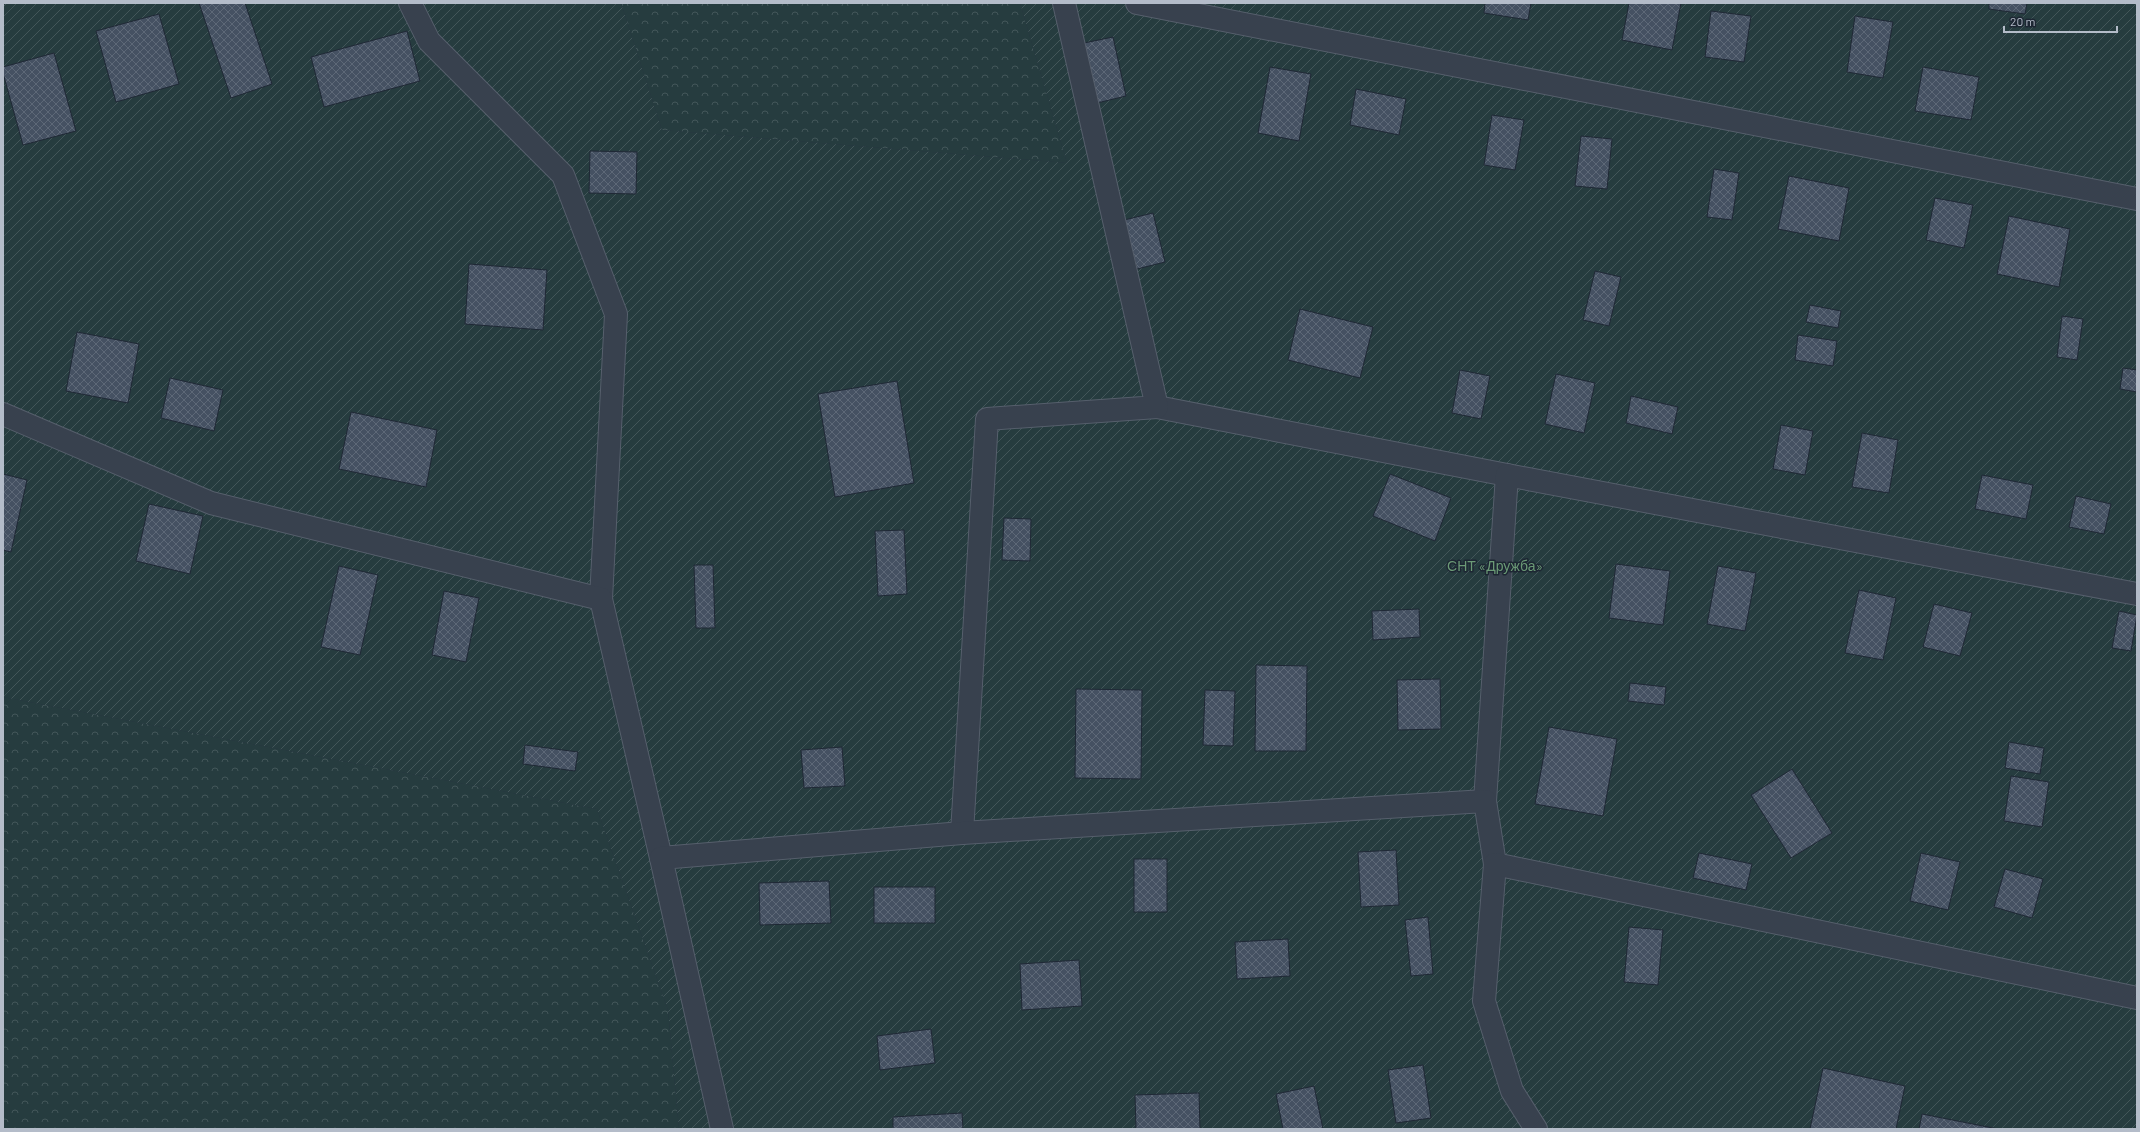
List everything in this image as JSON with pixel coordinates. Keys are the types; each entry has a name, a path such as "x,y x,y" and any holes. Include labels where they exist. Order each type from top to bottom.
{"lane":[{"path":"410,3 429,41 563,175 616,314 601,599 722,1129"},
{"path":"1064,3 1158,407"},
{"path":"1137,3 2137,199"},
{"path":"962,833 987,418 1158,407 1507,475 2137,594"},
{"path":"3,414 211,503 601,599"},
{"path":"1507,475 1485,801 1496,864 1484,1001 1512,1091 1536,1129"},
{"path":"661,858 962,833 1485,801"},
{"path":"1496,864 2137,998"}],"green space":[{"name":"СНТ «Дружба»","path":"3,3 621,3 662,130 1067,163 1020,3 2137,3 2137,1129 679,1129 668,1010 597,809 3,697"},
{"path":"621,3 1020,3 1067,163 662,130"},
{"path":"3,697 597,809 668,1010 679,1129 3,1129"}],"building":[{"path":"199,3 245,3 272,84 231,98"},
{"path":"1485,3 1531,3 1528,20 1484,13"},
{"path":"1629,3 1681,3 1672,50 1622,40"},
{"path":"1989,3 2027,3 2025,14 1989,9"},
{"path":"1711,11 1751,16 1744,62 1705,57"},
{"path":"159,14 179,84 116,102 96,31"},
{"path":"1855,16 1893,22 1883,78 1847,72"},
{"path":"407,31 420,81 324,107 311,57"},
{"path":"1113,37 1126,96 1097,103 1084,43"},
{"path":"54,53 76,131 23,145 3,73 3,67"},
{"path":"1270,67 1311,74 1299,141 1258,133"},
{"path":"1923,67 1979,77 1971,120 1915,111"},
{"path":"1356,89 1406,99 1399,135 1350,125"},
{"path":"1492,115 1524,120 1515,170 1484,165"},
{"path":"1581,136 1612,139 1607,189 1575,186"},
{"path":"590,151 637,152 636,194 589,193"},
{"path":"1714,169 1739,173 1732,220 1707,217"},
{"path":"1789,176 1849,188 1839,241 1778,229"},
{"path":"1935,198 1973,205 1964,248 1926,240"},
{"path":"1153,213 1165,262 1137,269 1124,220"},
{"path":"2009,216 2070,229 2059,287 1997,274"},
{"path":"469,264 547,270 543,330 465,324"},
{"path":"1595,271 1621,277 1609,326 1583,320"},
{"path":"1810,305 1841,311 1838,328 1806,322"},
{"path":"1300,309 1373,327 1360,378 1288,360"},
{"path":"2062,316 2083,319 2077,360 2057,357"},
{"path":"77,332 139,344 128,403 66,391"},
{"path":"1798,335 1837,341 1833,366 1795,360"},
{"path":"2123,368 2137,370 2137,392 2120,389"},
{"path":"1460,370 1490,376 1481,419 1452,413"},
{"path":"1556,374 1595,383 1584,433 1545,424"},
{"path":"170,378 223,390 214,431 161,418"},
{"path":"897,381 914,483 835,497 818,394"},
{"path":"1631,396 1678,407 1672,434 1626,423"},
{"path":"351,412 437,430 426,487 339,469"},
{"path":"1781,425 1813,431 1805,475 1773,469"},
{"path":"1862,433 1898,440 1889,493 1852,487"},
{"path":"3,474 27,480 11,552 3,550"},
{"path":"1390,474 1451,498 1435,541 1373,516"},
{"path":"1982,475 2033,485 2026,519 1975,509"},
{"path":"2076,496 2111,504 2104,534 2069,527"},
{"path":"149,504 203,516 190,574 136,561"},
{"path":"1004,518 1031,519 1030,561 1002,560"},
{"path":"904,530 907,594 878,596 875,531"},
{"path":"1616,564 1670,571 1663,625 1609,618"},
{"path":"694,565 713,565 715,628 696,628"},
{"path":"339,566 378,575 360,655 321,647"},
{"path":"1718,566 1756,573 1745,631 1707,624"},
{"path":"1859,590 1896,598 1883,660 1845,653"},
{"path":"444,591 479,598 466,662 432,655"},
{"path":"1934,604 1972,613 1960,656 1923,647"},
{"path":"1419,609 1420,637 1373,640 1372,611"},
{"path":"2119,611 2137,615 2131,651 2112,648"},
{"path":"1256,665 1307,666 1306,751 1255,751"},
{"path":"1440,679 1441,729 1398,730 1397,680"},
{"path":"1630,683 1666,687 1664,705 1628,701"},
{"path":"1076,689 1142,690 1141,779 1075,778"},
{"path":"1205,690 1235,691 1233,746 1203,745"},
{"path":"1549,727 1617,739 1603,816 1535,804"},
{"path":"2009,742 2044,748 2040,774 2005,768"},
{"path":"525,745 578,752 575,771 523,764"},
{"path":"842,747 845,786 804,788 801,750"},
{"path":"1792,769 1832,833 1791,858 1751,795"},
{"path":"2011,776 2049,782 2042,827 2004,821"},
{"path":"1396,850 1399,905 1361,907 1358,852"},
{"path":"1699,853 1752,864 1746,890 1693,878"},
{"path":"1921,853 1960,862 1948,910 1910,901"},
{"path":"1134,859 1167,859 1167,912 1134,912"},
{"path":"2005,869 2043,879 2032,918 1994,907"},
{"path":"829,881 831,923 760,925 759,883"},
{"path":"874,887 935,887 935,923 874,923"},
{"path":"1428,917 1433,974 1411,976 1405,920"},
{"path":"1629,927 1663,930 1658,985 1624,982"},
{"path":"1288,939 1290,976 1237,979 1235,942"},
{"path":"1079,960 1082,1006 1022,1010 1020,964"},
{"path":"931,1029 935,1063 880,1070 877,1036"},
{"path":"1423,1065 1431,1118 1396,1123 1388,1070"},
{"path":"1823,1068 1905,1086 1896,1129 1810,1129"},
{"path":"1314,1086 1323,1129 1283,1129 1276,1094"},
{"path":"1199,1093 1200,1129 1136,1129 1135,1095"},
{"path":"962,1113 963,1129 893,1129 893,1117"},
{"path":"1922,1114 1998,1129 1919,1129"}]}
